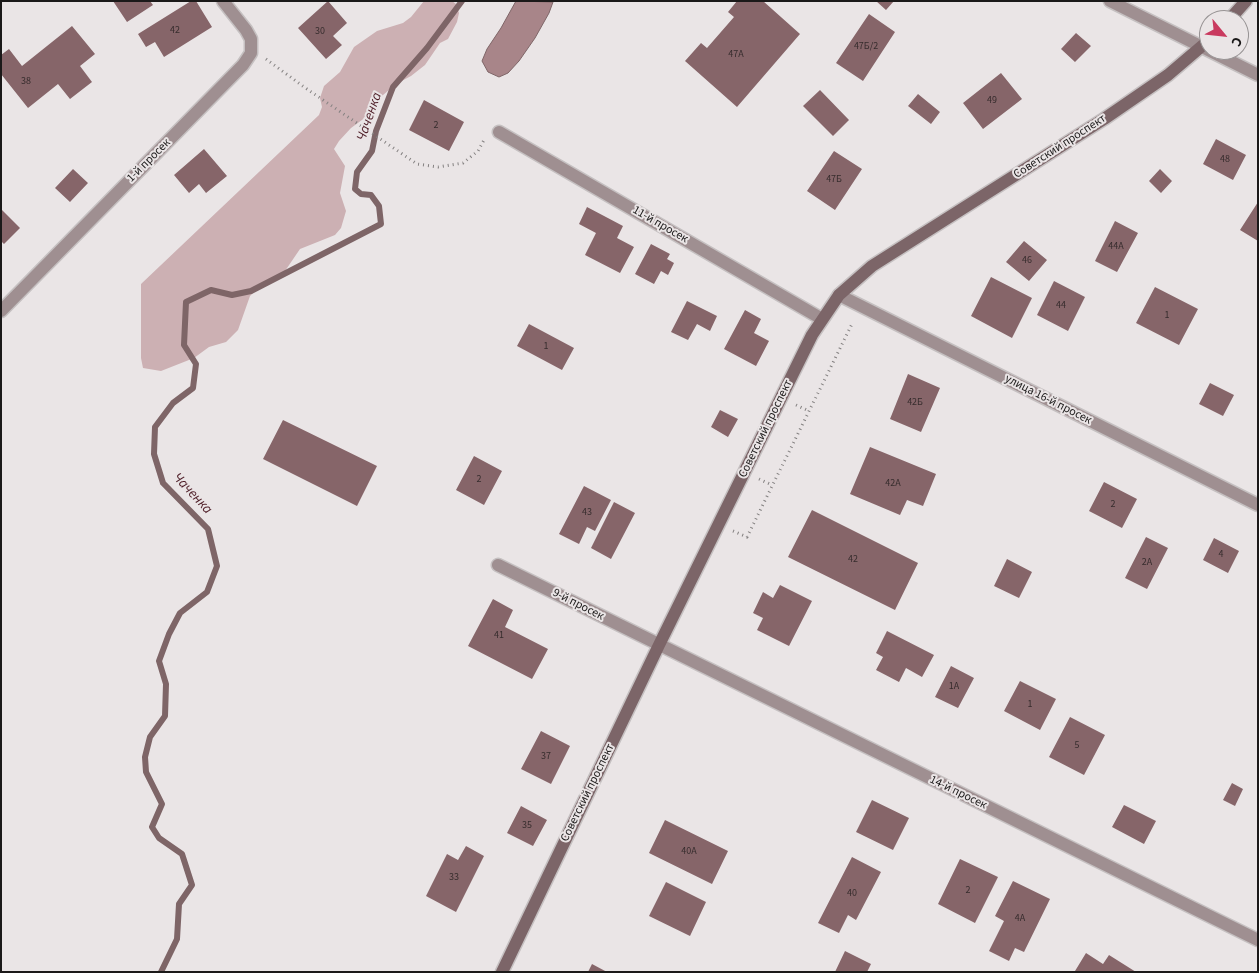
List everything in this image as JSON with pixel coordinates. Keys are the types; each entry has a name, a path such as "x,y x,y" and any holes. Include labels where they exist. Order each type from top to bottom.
{"street":[{"path":"223,1 251,39 251,53"},
{"path":"1110,1 1199,41"},
{"name":"Советский проспект","path":"502,972 719,524 822,319 839,296 872,266 1104,119 1168,76 1199,50"},
{"name":"1-й просек","path":"1,311 243,66 251,53"},
{"path":"1233,60 1258,75"},
{"name":"11-й просек","path":"499,132 822,319"},
{"name":"улица 16-й просек","path":"839,296 1258,505"},
{"name":"9-й просек","path":"498,565 659,645"},
{"name":"14-й просек","path":"659,645 1258,940"}],"path":[{"path":"251,53 270,60 304,87 416,164 438,167 463,163 478,151 485,138 499,132"},
{"path":"719,524 747,537 852,322 860,326"}],"shaded area":[{"path":"424,1 452,1 456,4 459,13 457,22 448,39 440,43 425,65 411,76 396,84 376,101 366,117 351,128 334,149 345,166 340,193 346,211 341,228 335,235 300,249 285,271 272,282 256,290 250,296 238,330 226,342 209,347 194,358 161,371 143,368 141,358 141,284 319,115 322,107 320,98 324,86 340,72 354,47 377,31 403,23 411,17"},
{"path":"516,1 553,2 535,38 519,61 508,73 499,77 488,72 482,61 487,49"}],"building":[{"path":"113,1 150,1 153,5 127,22"},
{"path":"191,1 196,1 212,27 164,57 155,42 146,47 138,34"},
{"path":"328,1 347,23 333,36 342,45 326,59 298,28"},
{"path":"737,1 763,1 800,34 737,107 685,61 701,43 707,48 734,17 728,12"},
{"path":"876,1 894,1 886,10"},
{"path":"869,14 895,32 863,81 836,63"},
{"path":"72,26 95,54 80,66 92,82 70,99 58,84 28,108 1,74 1,55 9,49 22,66"},
{"path":"1076,33 1091,46 1075,62 1061,49"},
{"path":"1001,73 1022,99 983,129 963,103"},
{"path":"820,90 849,120 833,136 803,106"},
{"path":"918,94 940,112 931,124 908,106"},
{"path":"424,100 464,122 449,151 409,130"},
{"path":"1216,139 1246,155 1233,180 1203,164"},
{"path":"204,149 227,176 206,193 199,184 189,193 174,175"},
{"path":"834,151 862,169 835,210 807,191"},
{"path":"73,169 88,183 70,202 55,188"},
{"path":"1160,169 1172,181 1161,193 1149,181"},
{"path":"1258,202 1258,241 1240,230"},
{"path":"587,207 623,226 617,238 634,247 620,273 585,255 596,233 579,224"},
{"path":"1,209 20,228 4,244 1,241"},
{"path":"1115,221 1138,233 1117,272 1095,261"},
{"path":"1024,241 1047,260 1029,281 1006,262"},
{"path":"651,244 670,254 667,259 674,263 668,275 661,271 654,284 635,274"},
{"path":"991,277 1032,298 1012,338 971,316"},
{"path":"1054,281 1085,297 1068,331 1037,315"},
{"path":"1155,287 1198,309 1179,345 1136,323"},
{"path":"687,301 717,316 710,331 697,324 688,340 671,332"},
{"path":"745,310 761,319 754,333 769,341 756,366 724,349"},
{"path":"529,324 574,348 562,370 517,346"},
{"path":"908,374 940,388 921,432 890,419"},
{"path":"1210,383 1234,395 1223,416 1199,404"},
{"path":"720,410 738,419 728,437 711,427"},
{"path":"283,420 377,466 357,506 263,459"},
{"path":"870,447 936,474 923,506 907,500 900,515 850,494"},
{"path":"474,456 502,471 484,505 456,490"},
{"path":"1104,482 1137,499 1122,528 1089,511"},
{"path":"584,486 611,500 595,531 587,527 579,544 559,534"},
{"path":"614,502 635,513 611,559 591,548"},
{"path":"812,510 918,563 895,610 788,557"},
{"path":"1146,537 1168,548 1147,589 1125,578"},
{"path":"1214,538 1239,551 1228,573 1203,560"},
{"path":"1007,559 1032,572 1019,598 994,586"},
{"path":"780,585 812,601 789,646 757,630 763,618 753,613 763,592 773,598"},
{"path":"493,599 513,610 505,627 548,649 532,679 468,646"},
{"path":"887,631 934,655 922,677 906,668 899,682 876,670 883,657 876,653"},
{"path":"951,666 974,678 958,708 935,697"},
{"path":"1020,681 1056,699 1040,730 1004,711"},
{"path":"1070,717 1105,735 1084,775 1049,757"},
{"path":"541,731 570,746 551,784 521,769"},
{"path":"1232,783 1243,789 1235,806 1223,800"},
{"path":"872,800 909,818 893,850 856,832"},
{"path":"1124,805 1156,821 1144,844 1112,827"},
{"path":"521,806 547,820 533,846 507,833"},
{"path":"665,820 728,851 712,884 649,853"},
{"path":"466,846 484,856 456,912 426,896 447,854 458,860"},
{"path":"852,857 881,872 856,920 848,915 839,933 818,923"},
{"path":"960,859 998,877 975,923 938,904"},
{"path":"1013,881 1050,899 1024,952 1015,948 1009,961 989,951 1004,921 995,916"},
{"path":"666,882 706,902 690,936 649,916"},
{"path":"845,951 871,964 867,972 835,972"},
{"path":"1086,953 1103,964 1109,955 1136,972 1075,971"},
{"path":"592,964 607,972 588,972"}],"waterway":[{"name":"Чаченка","path":"161,972 177,939 179,904 192,885 182,854 159,838 152,827 162,804 146,772 145,757 150,737 165,716 166,684 159,661 169,634 180,613 207,592 217,566 208,529 163,483 154,454 155,427 173,403 193,388 196,364 184,345 186,302 211,290 232,295 251,291 381,224 379,206 371,195 361,194 355,189 357,172 372,151 376,131 393,87 427,48 462,1"}]}
